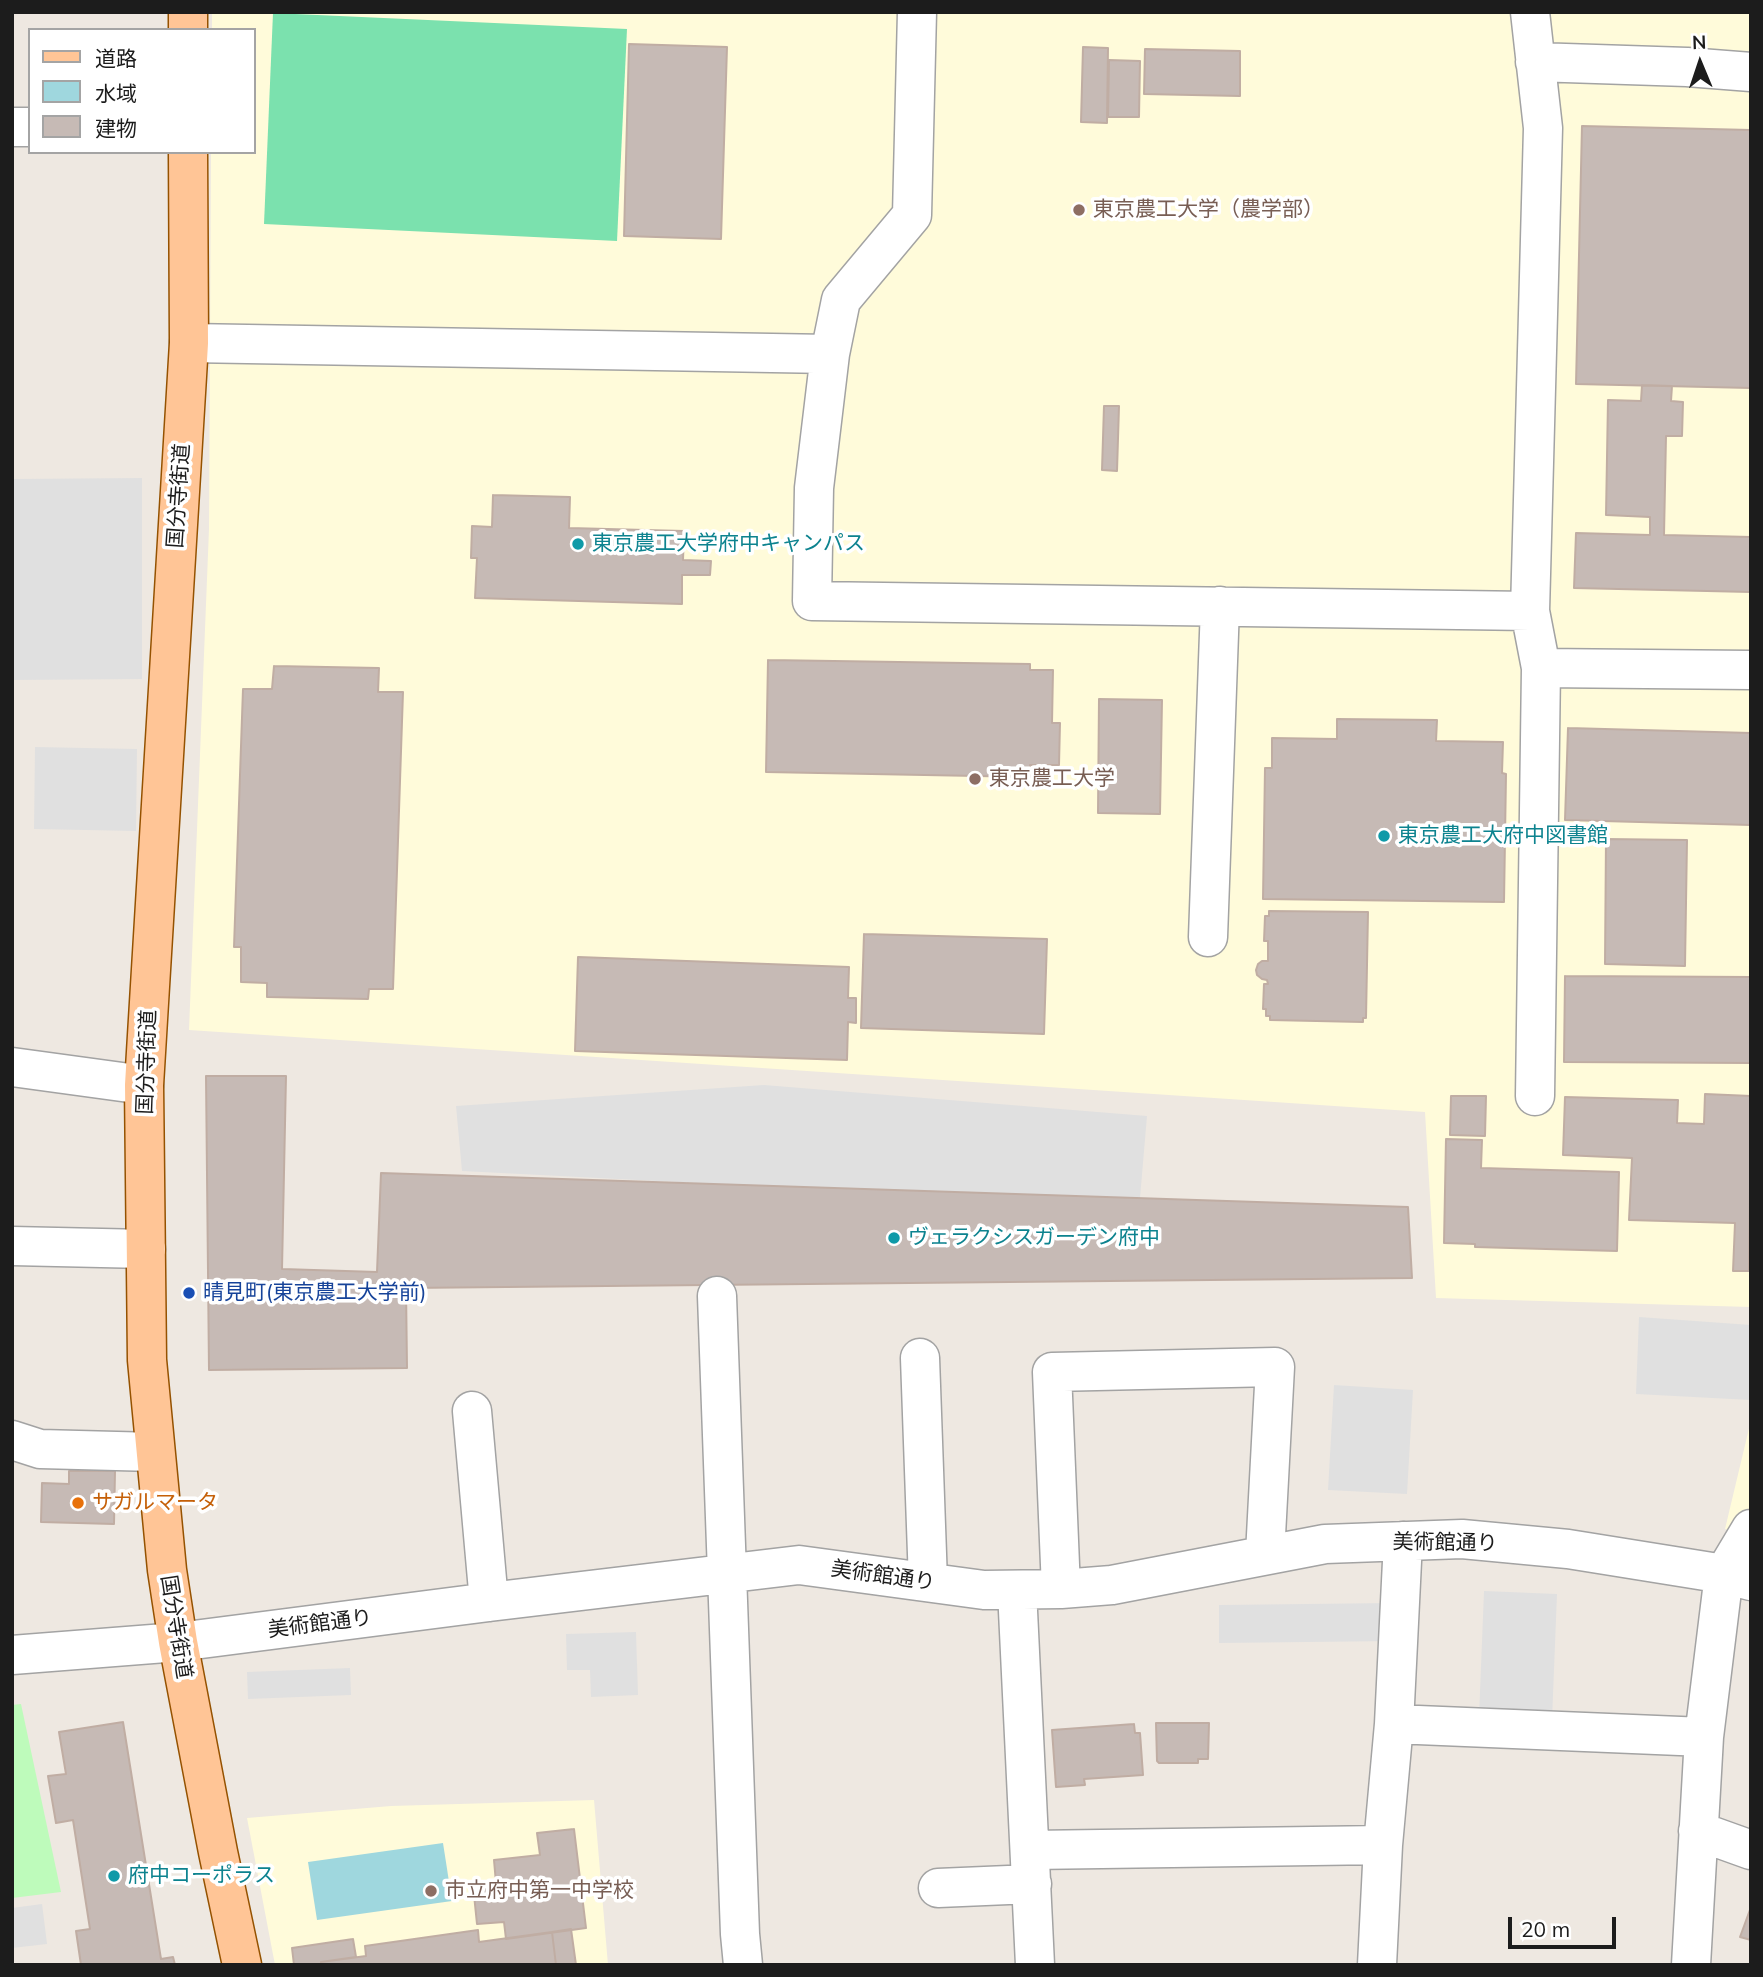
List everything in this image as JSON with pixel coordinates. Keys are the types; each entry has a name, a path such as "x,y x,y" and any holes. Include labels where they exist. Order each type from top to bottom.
{"main road":[{"name":"国分寺街道","path":"188,154 189,343 144,1085 147,1360 167,1570 178,1642 242,1965"}],"street":[{"path":"917,12 912,215 841,299 830,354 814,488 812,601 1530,611"},
{"path":"1530,12 1543,128 1530,611 1541,668 1535,1096"},
{"path":"1535,62 1751,72"},
{"path":"189,343 830,354"},
{"path":"1208,937 1220,606"},
{"path":"1541,668 1751,670"},
{"path":"12,1067 144,1085"},
{"path":"12,1246 146,1249"},
{"path":"717,1296 743,1965"},
{"path":"920,1359 928,1582"},
{"path":"1060,1589 1052,1372 1275,1367 1265,1554"},
{"path":"472,1411 489,1602"},
{"path":"12,1440 40,1449 155,1452"},
{"path":"1691,1965 1704,1737 1737,1578 1751,1529"},
{"name":"美術館通り","path":"12,1655 178,1642 799,1565 984,1590 1060,1589 1112,1585 1325,1544 1462,1539 1568,1549 1737,1578"},
{"path":"1377,1965 1383,1845 1394,1724 1403,1541"},
{"path":"1017,1590 1035,1965"},
{"path":"1394,1724 1704,1737"},
{"path":"1698,1831 1751,1850"},
{"path":"938,1888 1032,1867 1383,1845"}],"shaded area":[{"name":"東京農工大学","path":"212,12 1751,12 1751,1307 1436,1298 1425,1112 189,1030 209,529 211,154 256,154 256,28 212,28"},
{"path":"142,478 142,679 12,680 12,479"},
{"path":"35,747 137,749 136,831 34,829"},
{"path":"764,1085 1147,1116 1140,1198 735,1185 462,1171 456,1106"},
{"path":"1639,1317 1751,1325 1751,1400 1636,1394"},
{"path":"1334,1385 1413,1390 1407,1494 1328,1490"},
{"path":"1751,1420 1751,1536 1725,1529"},
{"path":"1484,1591 1557,1594 1552,1720 1479,1717"},
{"path":"1394,1603 1395,1641 1219,1643 1219,1605"},
{"path":"636,1632 638,1695 591,1697 590,1670 567,1670 566,1634"},
{"path":"350,1668 351,1695 248,1699 247,1672"},
{"name":"市立府中第一中学校","path":"594,1800 608,1965 275,1965 247,1818 391,1806"},
{"path":"42,1904 47,1944 12,1948 12,1908"}],"green space":[{"path":"273,13 627,29 617,241 264,224"},
{"path":"21,1704 61,1892 12,1898 12,1705"}],"water":[{"path":"443,1843 452,1901 317,1920 308,1862"}],"building":[{"path":"629,44 727,47 721,239 624,236"},
{"path":"1083,47 1108,48 1107,123 1081,122"},
{"path":"1145,49 1240,51 1240,96 1144,94"},
{"path":"1109,60 1140,61 1139,117 1108,117"},
{"path":"1582,126 1751,130 1751,388 1576,384"},
{"path":"1642,385 1672,386 1671,401 1683,402 1682,436 1666,436 1664,535 1751,537 1751,592 1574,588 1576,533 1650,535 1650,517 1606,515 1608,400 1641,401"},
{"path":"1104,406 1119,406 1117,471 1102,470"},
{"name":"東京農工大学府中キャンパス","path":"493,495 570,497 569,528 684,531 683,560 711,561 710,575 682,575 682,604 475,598 477,558 471,558 472,526 492,527"},
{"path":"768,660 1030,664 1030,670 1053,670 1052,723 1060,723 1059,765 1030,765 1030,777 766,772"},
{"path":"274,666 379,668 378,692 403,692 393,989 369,989 368,999 267,997 267,983 241,982 241,947 234,947 243,689 272,689"},
{"path":"1099,699 1162,700 1160,814 1098,813"},
{"name":"東京農工大府中図書館","path":"1337,719 1437,720 1436,741 1503,742 1502,773 1506,774 1504,902 1263,899 1265,768 1272,768 1272,738 1337,739"},
{"path":"1568,728 1751,733 1751,825 1565,820"},
{"path":"1606,839 1687,840 1685,966 1605,964"},
{"path":"1269,911 1368,912 1366,1018 1363,1018 1363,1022 1270,1020 1270,1016 1266,1016 1266,1009 1263,1009 1264,984 1268,984 1267,980 1257,975 1256,970 1262,961 1268,961 1268,941 1264,941 1265,916 1269,916"},
{"path":"864,934 1047,939 1044,1034 861,1028"},
{"path":"578,957 849,967 848,998 856,998 856,1023 848,1022 847,1060 575,1051"},
{"path":"1565,976 1751,977 1751,1063 1564,1062"},
{"name":"ヴェラクシスガーデン府中","path":"206,1076 286,1076 282,1269 377,1272 381,1173 1408,1207 1412,1278 406,1288 407,1368 209,1370"},
{"path":"1705,1094 1751,1096 1749,1271 1733,1271 1735,1223 1629,1220 1632,1158 1563,1155 1565,1097 1678,1100 1677,1123 1704,1124"},
{"path":"1451,1096 1486,1096 1485,1136 1450,1135"},
{"path":"1446,1139 1482,1140 1481,1168 1619,1172 1617,1251 1475,1247 1475,1244 1444,1243"},
{"name":"サガルマータ","path":"69,1471 115,1471 114,1524 41,1522 42,1483 69,1484"},
{"name":"府中コーポラス","path":"123,1722 161,1959 173,1957 175,1965 81,1965 76,1931 90,1929 73,1820 56,1823 48,1776 66,1774 59,1732"},
{"path":"1156,1723 1209,1723 1208,1759 1198,1759 1198,1763 1159,1763"},
{"path":"1134,1724 1135,1733 1140,1733 1143,1775 1084,1779 1085,1785 1056,1787 1052,1730"},
{"path":"574,1829 586,1928 506,1939 504,1922 477,1924 473,1885 496,1883 494,1860 540,1855 537,1833"},
{"path":"1751,1907 1751,1940 1740,1937"},
{"path":"571,1929 576,1965 556,1965 552,1932"},
{"path":"478,1930 479,1942 552,1932 556,1965 321,1965 321,1962 366,1956 365,1946"},
{"path":"353,1939 356,1957 321,1962 321,1965 294,1965 292,1948"}],"place":[{"name":"東京農工大学（農学部）","path":"1079,210"},
{"name":"東京農工大学府中キャンパス","path":"578,544"},
{"name":"東京農工大学","path":"975,779"},
{"name":"東京農工大府中図書館","path":"1384,836"},
{"name":"ヴェラクシスガーデン府中","path":"894,1238"},
{"name":"晴見町(東京農工大学前)","path":"189,1293"},
{"name":"サガルマータ","path":"78,1503"},
{"name":"府中コーポラス","path":"114,1876"},
{"name":"市立府中第一中学校","path":"431,1891"}]}
